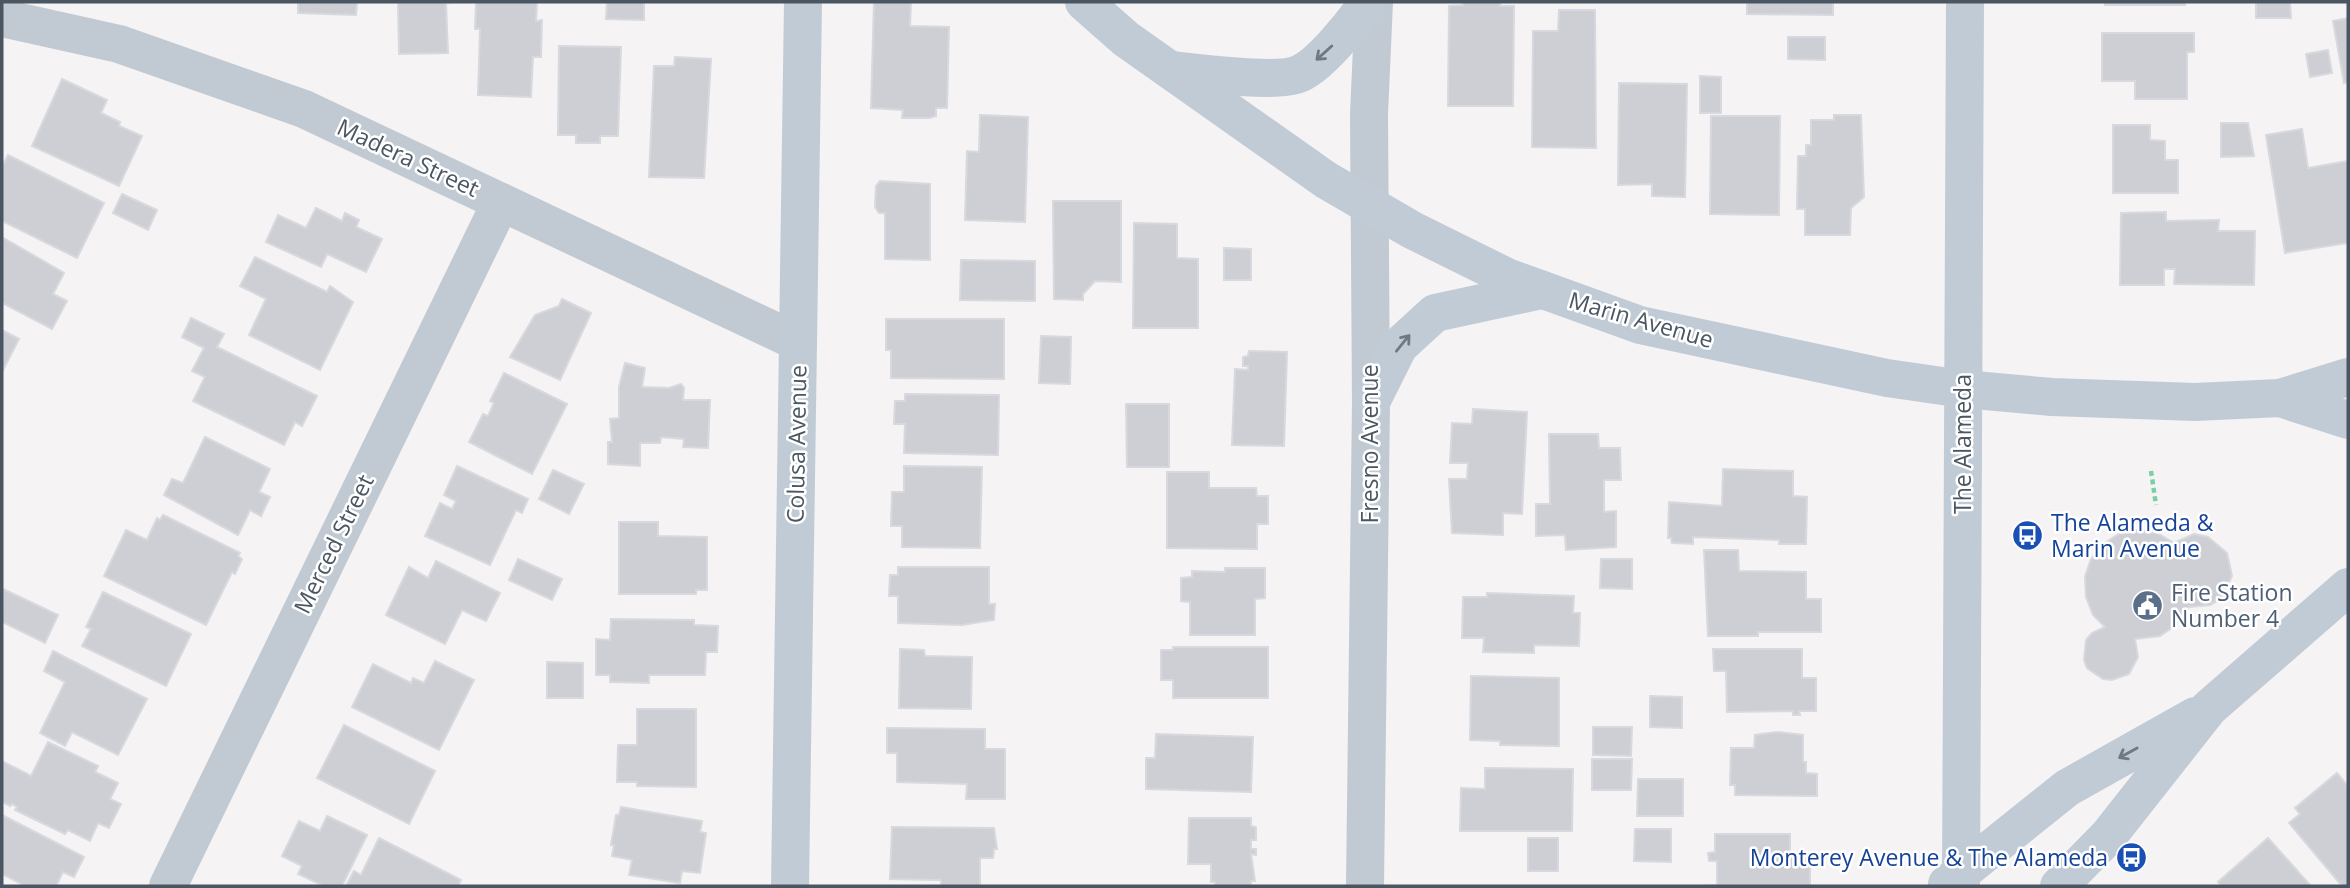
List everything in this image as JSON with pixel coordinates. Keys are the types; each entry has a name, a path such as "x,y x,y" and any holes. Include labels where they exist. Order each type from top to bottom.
{"main road":[{"name":"Colusa Avenue","path":"790,886 803,2"},
{"name":"Marin Avenue","path":"1084,2 1169,70 1306,167 1370,205 1507,277 1653,328 1774,356 1963,389 2117,401 2280,398 2348,377"},
{"path":"1169,70 1242,77 1297,75 1350,30 1368,2"},
{"name":"The Alameda","path":"1956,882 1965,2"},
{"path":"1371,402 1399,346 1435,313 1542,290"},
{"name":"Marin Avenue","path":"2280,398 2348,420"},
{"path":"2059,886 2109,835 2209,708 2348,587"},
{"path":"1956,882 2067,788 2209,708"}],"street":[{"name":"Fresno Avenue","path":"1365,886 1374,2"},
{"name":"Madera Street","path":"2,18 119,44 304,109 798,342"},
{"name":"Merced Street","path":"168,886 501,202"}],"path":[{"path":"2151,471 2155,505"}],"building":[{"path":"298,2 357,2 356,15 298,13"},
{"path":"398,2 454,2 446,3 448,53 399,54"},
{"path":"476,2 537,2 536,21 542,20 541,57 533,57 531,97 478,95 480,29 475,29"},
{"path":"607,2 644,2 644,20 606,19"},
{"path":"874,2 911,2 910,26 949,27 947,108 936,108 936,116 902,118 903,110 871,108"},
{"path":"1463,2 1501,2 1500,6 1514,6 1513,106 1448,106 1449,6 1463,5"},
{"path":"1747,2 1833,2 1833,15 1747,14"},
{"path":"2105,2 2185,2 2185,5 2105,5"},
{"path":"2256,2 2290,2 2291,18 2256,18"},
{"path":"1559,10 1595,10 1596,148 1532,147 1533,31 1558,31"},
{"path":"2348,18 2348,82 2344,83 2333,21"},
{"path":"2102,33 2194,33 2194,52 2187,52 2187,99 2135,99 2135,81 2102,81"},
{"path":"1788,37 1825,37 1825,60 1788,59"},
{"path":"559,46 621,47 618,136 600,136 600,143 576,143 576,135 558,135"},
{"path":"2328,50 2332,73 2310,77 2306,54"},
{"path":"675,57 711,59 704,178 649,177 654,66 674,66"},
{"path":"1700,76 1721,77 1721,113 1700,113"},
{"path":"62,79 107,100 101,113 120,122 119,126 142,136 119,186 32,146"},
{"path":"1619,83 1687,84 1685,197 1652,196 1652,184 1618,185"},
{"path":"980,115 1028,117 1025,222 965,220 967,151 979,152"},
{"path":"1834,115 1861,115 1864,197 1851,208 1850,235 1805,235 1805,209 1797,209 1798,156 1806,156 1806,145 1811,145 1811,120 1834,120"},
{"path":"1711,116 1780,116 1779,215 1710,214"},
{"path":"2221,123 2248,123 2254,156 2221,157"},
{"path":"2113,125 2150,125 2150,140 2165,141 2165,160 2178,160 2178,193 2113,193"},
{"path":"2302,129 2308,168 2348,161 2348,243 2285,253 2266,135"},
{"path":"8,155 104,203 77,258 2,221 2,167"},
{"path":"880,181 930,184 930,260 885,259 885,213 879,213 875,207 876,186"},
{"path":"122,194 157,210 148,230 113,213"},
{"path":"1053,201 1121,201 1121,282 1095,281 1083,294 1083,300 1054,299"},
{"path":"316,208 342,221 345,213 359,220 356,227 382,239 366,272 327,254 321,267 266,242 278,215 306,228"},
{"path":"2166,212 2166,221 2219,220 2218,231 2255,231 2254,285 2174,284 2175,269 2164,269 2164,285 2120,285 2121,213"},
{"path":"1134,223 1177,224 1177,258 1198,259 1198,328 1133,328"},
{"path":"2,237 64,273 53,294 67,301 52,329 2,303"},
{"path":"1224,248 1251,249 1251,280 1224,280"},
{"path":"255,257 327,292 330,286 353,302 320,370 249,335 266,299 240,286"},
{"path":"961,260 1035,261 1035,301 960,300"},
{"path":"562,299 591,313 560,380 510,357 535,315 559,306"},
{"path":"191,318 224,334 217,347 317,396 302,426 295,422 284,445 193,401 205,377 192,371 204,348 182,337"},
{"path":"886,319 1004,319 1004,379 891,378 891,350 886,350"},
{"path":"2,330 19,339 2,372"},
{"path":"1041,336 1071,337 1070,384 1039,383"},
{"path":"1249,351 1287,352 1284,446 1232,445 1235,369 1248,370 1248,366 1243,366 1243,357 1248,356"},
{"path":"625,363 645,368 642,387 669,388 681,384 684,388 683,400 710,400 708,448 683,447 684,439 661,437 660,443 640,443 640,466 608,464 608,442 612,442 610,419 619,418 619,387"},
{"path":"504,373 567,404 532,474 469,442 483,414 488,416 494,403 490,401"},
{"path":"905,394 999,395 998,455 904,453 905,424 894,424 895,401 905,401"},
{"path":"1126,404 1169,404 1169,467 1127,467"},
{"path":"1473,409 1527,412 1522,514 1503,513 1503,535 1452,533 1449,479 1467,479 1468,463 1450,463 1452,423 1472,424"},
{"path":"1549,434 1598,434 1599,448 1620,448 1621,480 1604,480 1604,512 1616,511 1616,547 1566,550 1565,535 1536,536 1536,504 1550,504"},
{"path":"205,437 270,469 259,492 270,497 261,516 250,510 238,535 164,495 172,479 183,483"},
{"path":"457,466 528,499 522,513 516,510 490,565 425,536 440,503 452,509 456,501 444,495"},
{"path":"904,466 982,467 980,548 902,547 902,526 891,526 892,492 904,492"},
{"path":"1723,469 1793,471 1793,496 1807,497 1806,544 1779,544 1779,540 1693,537 1693,544 1672,543 1671,538 1668,538 1669,502 1722,506"},
{"path":"553,470 584,484 569,514 539,499"},
{"path":"1167,472 1209,472 1209,488 1256,488 1257,496 1268,496 1268,524 1257,524 1257,549 1167,548"},
{"path":"163,515 240,553 238,556 242,559 235,574 232,572 206,625 104,576 126,530 147,540 157,518 160,520"},
{"path":"619,522 658,522 658,536 707,537 707,590 696,590 696,594 619,594"},
{"name":"Fire Station Number 4","path":"2137,530 2157,533 2174,543 2194,534 2208,537 2227,553 2232,576 2221,599 2210,605 2189,607 2176,625 2160,636 2135,639 2138,657 2129,674 2112,680 2103,679 2087,668 2084,660 2086,640 2092,633 2105,627 2093,615 2086,597 2085,577 2091,559 2103,544 2119,534"},
{"path":"1704,550 1738,550 1739,571 1806,572 1806,599 1821,599 1821,632 1758,632 1758,636 1708,636"},
{"path":"518,559 562,579 552,600 509,580"},
{"path":"1601,559 1632,559 1632,589 1600,588"},
{"path":"436,561 500,593 486,621 462,610 445,644 386,615 409,567 428,578"},
{"path":"898,567 989,567 989,604 995,604 994,620 962,625 898,623 898,596 889,596 890,575 898,575"},
{"path":"1225,568 1265,568 1265,598 1255,599 1255,635 1190,635 1190,602 1181,601 1181,578 1192,577 1192,571 1225,572"},
{"path":"3,589 58,615 45,643 2,622"},
{"path":"103,592 191,634 166,686 82,646 91,629 86,627"},
{"path":"1487,593 1574,596 1573,613 1580,613 1579,646 1534,645 1534,653 1483,652 1484,638 1462,638 1463,597 1487,597"},
{"path":"611,619 694,620 694,625 718,626 717,652 706,652 705,675 649,675 649,683 610,682 610,675 596,675 596,639 610,640"},
{"path":"1173,647 1268,647 1268,698 1173,698 1173,680 1161,680 1161,650 1173,650"},
{"path":"900,649 924,650 925,656 972,657 971,709 899,708"},
{"path":"1713,649 1802,649 1802,678 1816,678 1816,711 1799,711 1800,715 1793,715 1793,711 1727,712 1726,671 1714,671"},
{"path":"53,651 147,699 118,755 72,732 65,746 40,733 65,682 44,671"},
{"path":"435,661 474,680 439,750 352,707 373,664 411,683 413,678 424,683"},
{"path":"547,662 583,663 583,698 547,698"},
{"path":"1471,676 1559,678 1559,746 1500,745 1500,741 1470,740"},
{"path":"1650,696 1682,697 1682,728 1650,727"},
{"path":"637,709 696,709 696,787 637,786 637,782 617,782 618,745 637,745"},
{"path":"344,725 435,771 409,824 317,778"},
{"path":"1593,727 1632,727 1631,756 1593,755"},
{"path":"887,728 985,729 985,749 1005,749 1005,799 966,799 967,784 897,782 897,753 887,753"},
{"path":"1777,732 1803,735 1803,762 1806,762 1806,773 1817,774 1817,796 1735,795 1735,785 1730,785 1731,748 1754,748 1755,735"},
{"path":"1156,734 1253,737 1251,792 1146,789 1146,758 1155,758"},
{"path":"48,742 98,766 95,772 118,783 110,799 121,804 109,828 98,823 90,841 68,830 65,834 15,810 17,807 12,804 10,806 2,802 2,761 31,776"},
{"path":"1592,759 1632,759 1631,790 1592,790"},
{"path":"1485,768 1573,769 1572,831 1460,831 1461,788 1485,789"},
{"path":"2337,773 2348,786 2348,886 2342,886 2289,823 2300,814 2295,808"},
{"path":"1638,779 1683,779 1683,816 1637,816"},
{"path":"621,807 702,821 700,832 706,833 700,873 682,871 680,883 629,875 632,860 612,856 616,815 619,815"},
{"path":"2,815 84,857 74,877 63,872 56,886 25,886 2,874"},
{"path":"327,816 367,835 342,886 324,886 298,874 302,866 282,856 299,821 320,831"},
{"path":"1189,818 1251,818 1251,826 1256,827 1256,840 1251,840 1251,849 1256,849 1256,855 1251,854 1255,881 1251,881 1251,886 1215,886 1215,882 1211,882 1211,864 1188,864"},
{"path":"892,827 994,828 997,849 994,849 993,858 980,858 980,886 941,886 941,880 890,879"},
{"path":"1635,829 1671,829 1671,862 1634,861"},
{"path":"1715,834 1790,834 1790,858 1810,858 1810,886 1703,886 1717,885 1717,861 1709,861 1708,853 1715,852"},
{"path":"379,838 461,880 458,886 346,886 354,871 361,875"},
{"path":"1528,838 1558,838 1558,871 1528,871"},
{"path":"2268,838 2311,886 2221,886 2218,882"}],"place":[{"name":"The Alameda & Marin Avenue","path":"2028,536"},
{"name":"Fire Station Number 4","path":"2148,606"},
{"name":"Monterey Avenue & The Alameda","path":"2131,858"}]}
